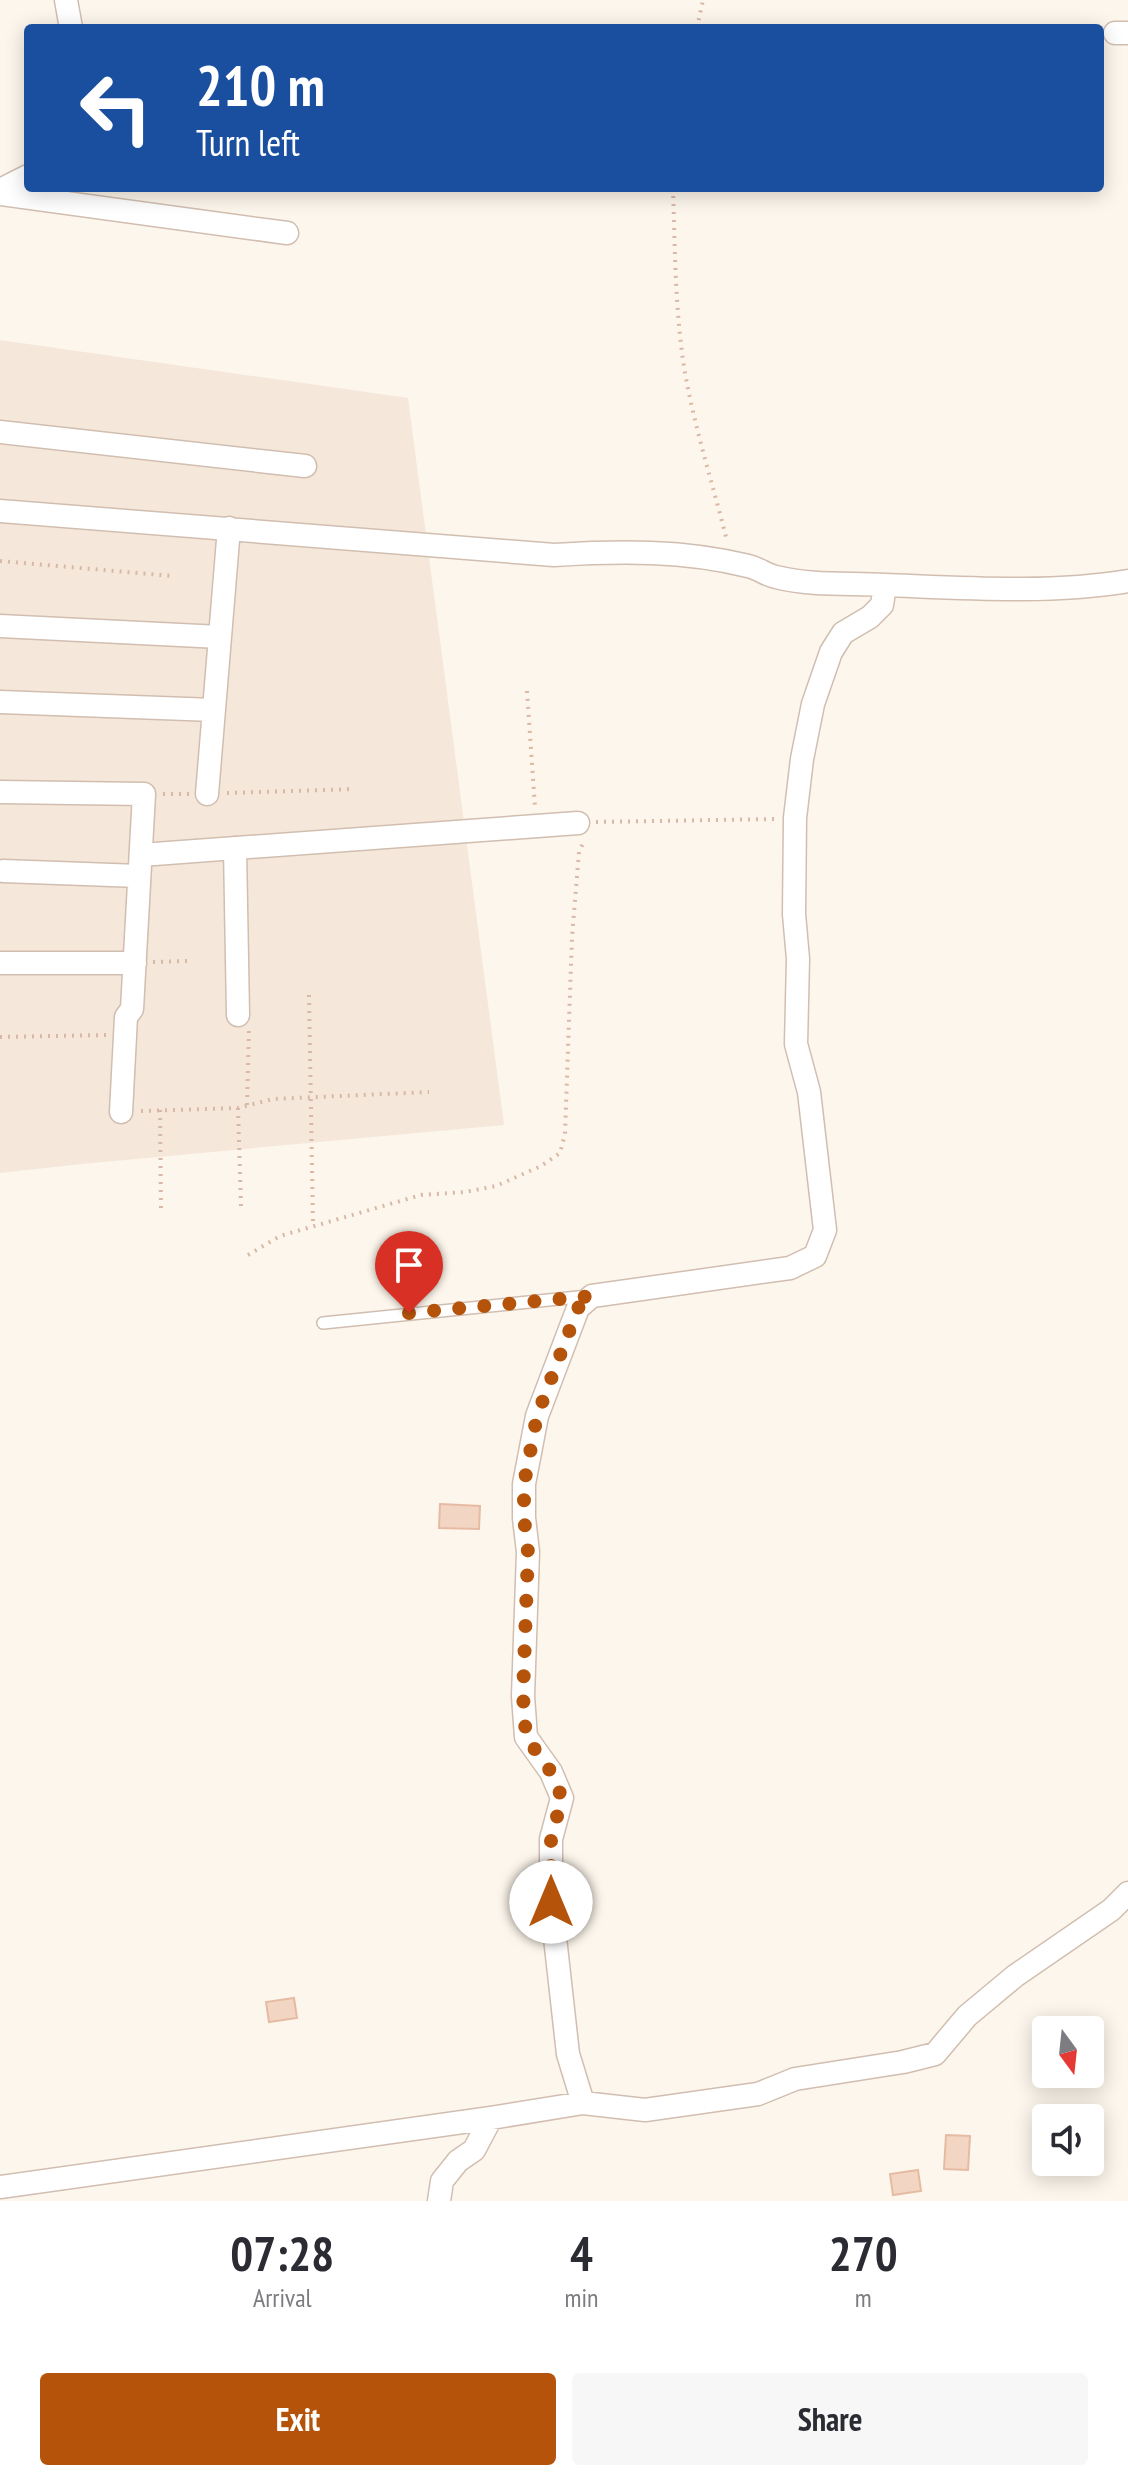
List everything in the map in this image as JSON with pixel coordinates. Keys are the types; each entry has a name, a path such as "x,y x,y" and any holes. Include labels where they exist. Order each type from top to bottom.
{"street":[{"path":"66,0 70,24"},
{"path":"0,192 24,178"},
{"path":"0,192 287,233"},
{"path":"0,432 305,466"},
{"path":"0,511 554,555 616,551 690,555 751,566 775,577 822,583 1021,587 1102,585 1128,581"},
{"path":"207,794 229,528"},
{"path":"583,2103 568,2054 551,1902 551,1839 562,1798 551,1772 526,1737 523,1696 528,1552 524,1484 537,1416 578,1308 592,1296 790,1268 815,1256 825,1230 809,1092 796,1044 795,818 813,704 831,652 843,633 870,617 882,605 885,585"},
{"path":"0,626 220,637"},
{"path":"0,702 214,710"},
{"path":"0,792 144,794 132,1009 126,1017 121,1112"},
{"path":"3,871 140,865 235,848 588,822"},
{"path":"235,848 238,1015"},
{"path":"0,963 135,963"},
{"path":"0,2187 583,2103 645,2110 758,2094 795,2079 935,2054 967,2016 1015,1976 1111,1910 1128,1893"},
{"path":"439,2201 442,2181 458,2161 474,2150 491,2118"}],"lane":[{"path":"323,1323 592,1296"}],"path":[{"path":"698,24 703,0"},
{"path":"673,192 676,287 686,375 732,563"},
{"path":"0,561 172,576"},
{"path":"527,691 536,826"},
{"path":"144,794 353,789"},
{"path":"248,1255 280,1236 313,1225 421,1195 496,1186 541,1166 560,1153 565,1134 572,937 579,852 587,834 588,822 795,818"},
{"path":"135,963 188,961"},
{"path":"309,995 313,1225"},
{"path":"238,1015 250,1030 247,1105"},
{"path":"0,1037 125,1034"},
{"path":"121,1112 238,1108 273,1099 429,1092"},
{"path":"238,1108 241,1206"},
{"path":"160,1110 161,1212"}],"shaded area":[{"path":"0,340 408,398 504,1125 0,1173"}],"building":[{"path":"440,1504 480,1506 479,1529 439,1528"},
{"path":"294,1998 297,2018 269,2022 266,2002"},
{"path":"946,2135 970,2136 968,2170 944,2169"},
{"path":"918,2170 921,2191 893,2195 890,2174"}],"route":[{"path":"409,1313 592,1296 578,1308 537,1416 524,1484 528,1552 523,1696 526,1737 551,1772 562,1798 551,1839 551,1902"}]}
